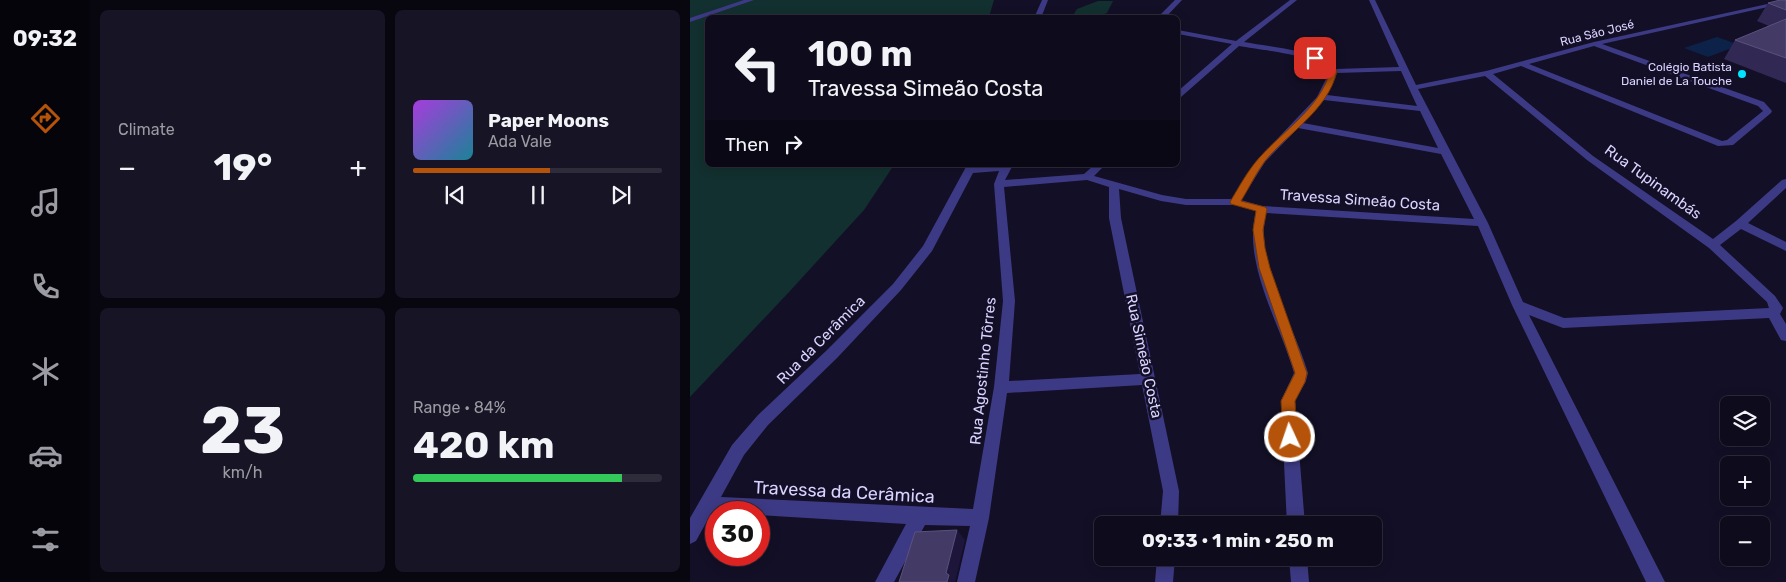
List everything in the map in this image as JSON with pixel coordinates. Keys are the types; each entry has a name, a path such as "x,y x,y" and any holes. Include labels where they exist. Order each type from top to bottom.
{"street":[{"path":"705,15 751,0"},
{"path":"1038,15 1045,0"},
{"path":"1163,15 1179,0"},
{"path":"1180,93 1238,43 1294,0"},
{"path":"1372,0 1423,109 1482,223 1518,305 1656,582"},
{"name":"Rua São José","path":"1413,88 1487,73 1594,44 1786,1"},
{"path":"690,20 705,15"},
{"path":"1180,32 1315,58 1328,64 1334,71"},
{"path":"1522,64 1721,144 1730,143 1768,111 1761,104 1594,44"},
{"path":"1334,71 1404,70"},
{"path":"1235,202 1262,160 1297,125 1321,97 1334,71"},
{"name":"Rua Tupinambás","path":"1487,73 1590,158 1713,245 1771,299 1778,308 1773,313"},
{"path":"1321,97 1423,109"},
{"path":"1297,125 1446,152"},
{"name":"Rua da Cerâmica","path":"708,501 738,450 763,420 832,354 897,286 928,248 971,167"},
{"name":"Rua Agostinho Tôrres","path":"966,582 980,518 1001,387 1009,301 999,184 1007,167"},
{"path":"1087,177 1098,167"},
{"name":"Travessa Simeão Costa","path":"999,184 1087,177 1114,186 1186,202 1235,202 1262,209 1482,223"},
{"path":"1713,245 1785,184"},
{"name":"Rua Simeão Costa","path":"1114,186 1115,218 1171,491 1170,516"},
{"path":"1262,209 1258,230 1264,268 1301,373 1299,382 1291,392 1288,401 1295,516"},
{"path":"1740,224 1786,247"},
{"path":"1518,305 1563,323 1773,313 1786,322"},
{"path":"1773,313 1786,336"},
{"path":"1001,387 1148,379"},
{"name":"Rua da Cerâmica","path":"690,535 705,506"},
{"name":"Travessa da Cerâmica","path":"770,508 980,518"},
{"path":"884,582 920,516"},
{"path":"1164,582 1165,566"},
{"path":"1299,566 1300,582"}],"green space":[{"path":"690,0 994,0 990,15 705,15 705,167 893,167 864,210 690,397"},
{"path":"1098,1 1113,1 1107,13 1102,15 1073,15 1077,9"}],"water":[{"path":"1717,37 1740,45 1708,57 1684,48"}],"building":[{"path":"1786,0 1786,10 1768,3"},
{"path":"1786,19 1786,58 1735,40"},
{"path":"957,530 946,573 949,575 947,582 899,582 915,532"}],"place":[{"name":"Colégio Batista Daniel de La Touche","path":"1742,74"}],"route":[{"path":"1290,437 1288,401 1291,392 1299,382 1301,373 1264,268 1258,230 1262,209 1235,202 1262,160 1297,125 1321,97 1331,80 1334,71 1323,61 1315,58"}]}
